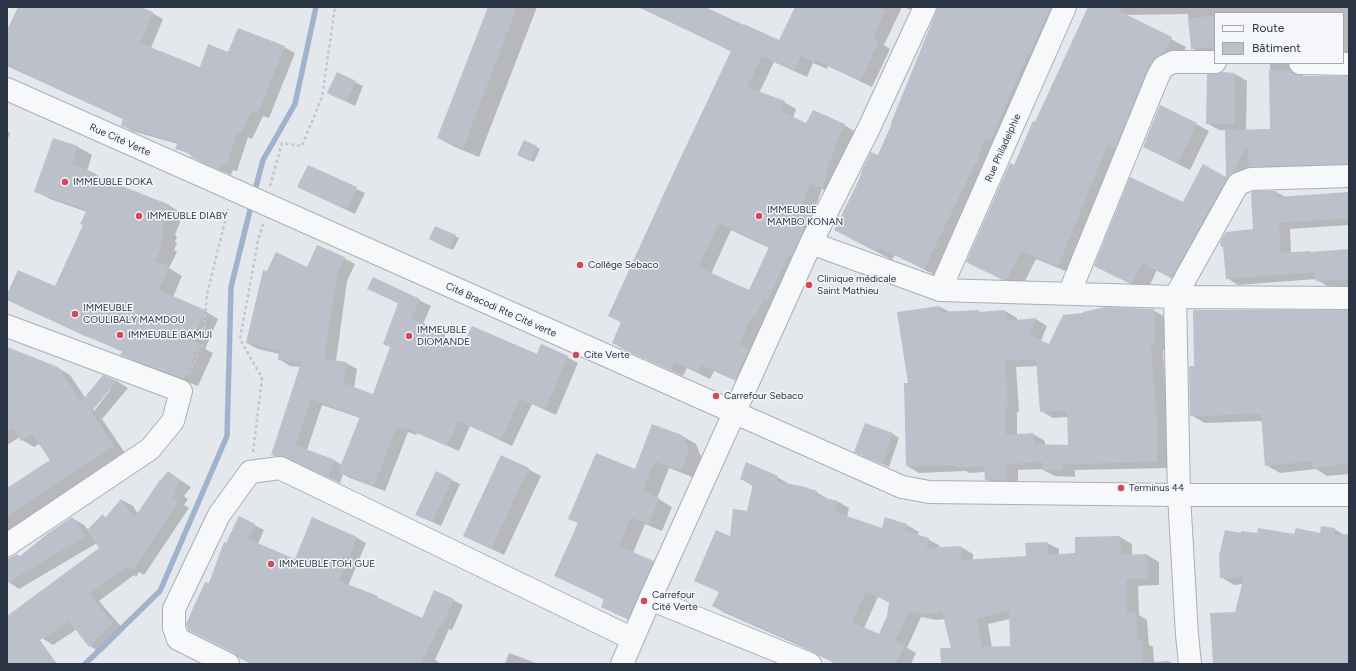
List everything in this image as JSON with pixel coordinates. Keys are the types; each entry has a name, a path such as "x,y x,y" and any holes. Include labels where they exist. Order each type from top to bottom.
{"street":[{"path":"622,664 811,243 869,128 925,7"},
{"name":"Rue Philadelphie","path":"940,290 1065,7"},
{"path":"1069,294 1163,67 1173,62 1214,62"},
{"name":"Rue Cité Verte","path":"7,89 268,206"},
{"path":"1190,664 1179,496 1175,298 1238,184 1251,179 1349,176"},
{"name":"Cité Bracodi Rte Cité verte","path":"268,206 902,487 929,492 1179,496 1349,495"},
{"path":"811,243 940,290 1175,298 1349,298"},
{"path":"7,326 182,391 174,421 150,449 7,545"},
{"path":"228,664 178,639 174,628 174,609 218,515 250,472 280,468 633,639"},
{"path":"650,599 810,664"}],"path":[{"path":"250,472 262,378 240,339 258,241 268,206 271,183 282,143 302,146 322,97 335,7"},
{"path":"182,391 203,344 207,294 232,190"}],"building":[{"path":"18,7 140,7 153,12 140,43 200,67 208,44 228,52 238,28 285,46 258,113 252,110 241,134 238,132 226,166 222,165 220,170 191,157 192,154 175,149 178,142 121,126 123,119 7,65 7,30"},
{"path":"488,7 517,7 463,148 437,138"},
{"path":"638,7 705,7 779,40 795,7 877,7 885,11 873,38 879,41 860,81 816,60 814,63 801,56 794,71 762,56 747,87 785,101 781,111 806,123 813,110 845,124 825,173 827,175 822,188 810,183 800,210 811,215 791,257 788,256 768,300 764,298 755,317 752,316 739,344 749,349 735,380 701,365 698,372 674,362 671,370 612,343 621,322 608,316 731,51","holes":["719,223 769,247 749,290 698,267"]},
{"path":"938,7 1051,7 1029,55 1028,54 990,141 985,139 976,164 924,269 879,248 877,252 834,230 871,152 878,155"},
{"path":"1088,7 1121,7 1119,11 1172,37 1165,52 1157,56 1152,61 1147,70 1115,149 1107,146 1058,266 1021,251 1007,279 1001,279 966,262 1010,163 1014,165 1033,121 1035,122"},
{"path":"1214,16 1214,47 1191,49 1188,18"},
{"path":"1269,70 1290,70 1294,74 1300,76 1349,76 1349,164 1249,167 1247,145 1233,173 1227,178 1171,278 1142,263 1132,283 1130,283 1094,266 1130,177 1183,202 1203,164 1226,177 1225,130 1270,129"},
{"path":"337,72 356,81 346,102 327,93"},
{"path":"1222,72 1235,73 1234,124 1206,124 1207,74"},
{"path":"1160,105 1197,123 1178,163 1143,147"},
{"path":"53,138 78,146 72,165 95,173 94,175 170,205 161,227 164,228 162,233 164,234 160,242 163,243 155,261 169,267 159,290 205,310 192,341 200,344 184,379 120,355 123,351 85,336 7,300 7,294 18,270 55,286 83,225 80,224 87,210 34,192"},
{"path":"524,140 537,146 530,161 517,155"},
{"path":"308,165 357,187 347,210 297,187"},
{"path":"1254,191 1276,191 1277,197 1349,192 1349,218 1279,223 1281,253 1349,249 1349,279 1316,281 1315,272 1226,279 1223,247 1221,247 1220,242 1226,232 1253,229 1251,193"},
{"path":"435,226 456,235 449,249 429,239"},
{"path":"317,245 345,257 337,275 324,359 346,362 343,383 373,394 390,347 383,344 398,303 367,289 373,277 420,299 411,319 435,327 433,332 463,344 472,326 537,354 541,344 568,356 545,409 520,399 501,440 458,421 447,446 406,428 405,430 397,426 374,486 338,472 360,417 311,399 295,445 335,460 328,478 285,457 271,455 301,363 278,360 279,351 246,343 263,270 267,271 276,252 307,267"},
{"path":"940,306 941,312 1005,310 1006,321 1036,318 1029,335 1049,344 1063,315 1083,313 1105,307 1154,309 1155,344 1151,344 1157,425 1157,462 1063,464 1063,471 1042,470 1043,462 1006,464 1007,480 985,480 984,466 906,466 904,383 908,383 897,312","holes":["1036,359 1040,412 1067,410 1068,445 1034,444 1033,433 1006,435 1005,406 1008,406 1005,361"]},
{"path":"1193,310 1349,310 1349,464 1335,464 1336,466 1312,468 1312,461 1265,466 1261,414 1190,416 1189,366 1194,366"},
{"path":"7,347 58,367 81,402 103,375 117,381 91,412 114,446 7,516 7,488 50,460 32,434 21,441 13,428 7,431"},
{"path":"865,423 893,433 882,464 854,452"},
{"path":"652,424 682,435 689,451 681,471 655,461 642,491 659,498 648,524 631,517 619,546 654,561 628,619 601,607 604,599 554,576 578,523 568,519 596,453 635,469"},
{"path":"501,455 529,468 491,549 463,536"},
{"path":"746,462 778,476 776,481 805,487 817,491 815,496 838,501 835,512 882,528 885,517 907,524 905,531 929,538 926,548 961,546 962,560 1026,556 1025,543 1048,542 1048,555 1075,553 1075,537 1120,536 1121,555 1147,554 1148,579 1126,579 1127,613 1136,612 1137,640 1142,639 1143,664 941,664 940,648 951,648 942,612 923,614 909,611 895,641 905,645 896,664 837,664 815,652 805,649 806,647 712,606 719,592 694,581 716,530 730,536 733,509 747,511 753,484 740,479","holes":["866,591 889,602 887,616 879,634 852,622","1009,611 1010,646 982,647 977,618"]},
{"path":"168,471 180,480 174,489 177,491 173,498 178,501 168,518 133,570 127,566 124,571 122,570 89,594 113,623 89,647 69,621 40,640 57,664 7,664 7,616 99,548 87,530 103,514 105,518 121,499 134,518 160,480"},
{"path":"436,471 452,479 432,522 415,515"},
{"path":"239,516 255,524 248,539 295,559 312,517 357,537 339,581 378,596 377,597 422,618 434,590 454,599 442,626 440,625 421,664 251,664 239,658 234,653 188,630 186,624 194,606 205,582 209,583 224,542 226,543"},
{"path":"72,517 86,536 7,583 7,559 17,554 19,557 47,534"},
{"path":"1321,526 1335,528 1334,535 1349,534 1349,664 1213,664 1210,613 1235,612 1244,577 1220,578 1219,555 1225,530 1241,533 1241,531 1257,533 1258,528 1294,534 1296,528 1320,533"}],"waterway":[{"path":"254,194 263,160 295,104 316,7"},
{"path":"85,664 160,591 227,436 231,287 252,202"}],"place":[{"name":"IMMEUBLE DOKA","path":"65,182"},
{"name":"IMMEUBLE DIABY","path":"139,216"},
{"name":"IMMEUBLE MAMBO KONAN","path":"759,216"},
{"name":"Collège Sebaco","path":"580,265"},
{"name":"Clinique médicale Saint Mathieu","path":"809,285"},
{"name":"IMMEUBLE COULIBALY MAMDOU","path":"75,314"},
{"name":"IMMEUBLE BAMIJI","path":"120,335"},
{"name":"IMMEUBLE DIOMANDE","path":"409,336"},
{"name":"Cite Verte","path":"576,355"},
{"name":"Carrefour Sebaco","path":"716,396"},
{"name":"Terminus 44","path":"1121,488"},
{"name":"IMMEUBLE TOH GUE","path":"271,564"},
{"name":"Carrefour Cité Verte","path":"644,601"}]}
